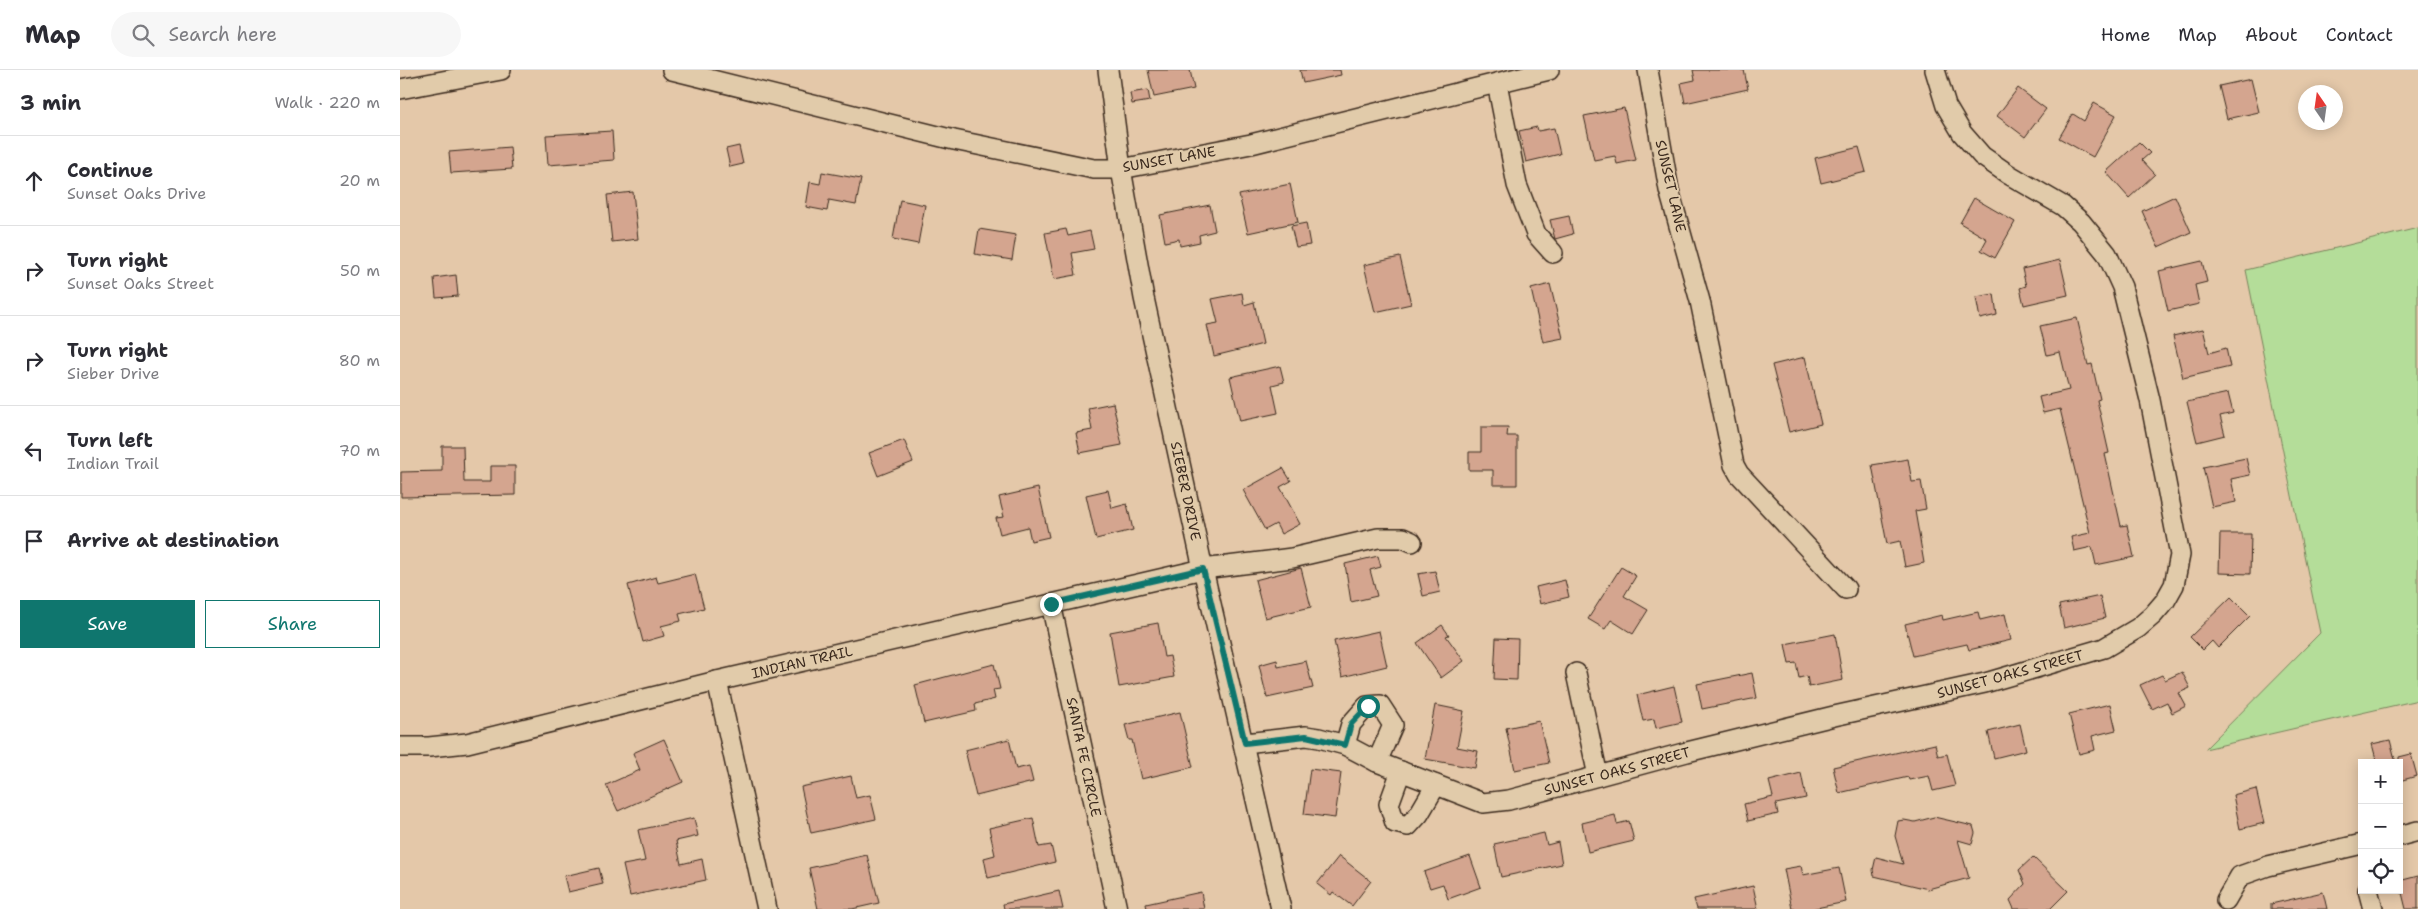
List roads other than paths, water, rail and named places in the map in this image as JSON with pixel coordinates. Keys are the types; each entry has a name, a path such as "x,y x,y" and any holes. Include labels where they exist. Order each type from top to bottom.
{"street":[{"path":"400,89 501,70"},
{"name":"SUNSET LANE","path":"672,70 709,74 954,140 1094,169 1121,169 1251,144 1549,70"},
{"name":"SIEBER DRIVE","path":"1108,70 1121,169 1144,298 1203,569 1245,743 1281,909"},
{"name":"SUNSET LANE","path":"1648,70 1669,190 1700,301 1734,465 1739,474 1846,589"},
{"name":"SUNSET OAKS STREET","path":"1245,743 1306,736 1345,745 1377,762 1483,803 1509,800 1834,716 1985,683 2104,648 2138,628 2154,615 2165,601 2174,584 2180,554 2150,400 2122,287 2107,254 2082,222 2039,190 2008,174 1982,156 1962,133 1946,106 1935,70"},
{"path":"1497,83 1517,185 1536,234 1553,254"},
{"name":"INDIAN TRAIL","path":"400,747 429,747 467,743 717,681 1203,569 1292,558 1378,538 1403,538 1412,542"},
{"name":"SANTA FE CIRCLE","path":"1051,604 1117,909"},
{"path":"1576,673 1598,776"},
{"path":"717,681 767,909"},
{"path":"1345,745 1351,724 1368,706 1380,705 1393,726 1377,762"},
{"path":"1401,771 1389,804 1395,823 1408,826 1419,814 1436,785"},
{"path":"2403,835 2418,831"},
{"path":"2226,900 2240,876 2268,866 2358,851"},
{"path":"2369,894 2372,909"}]}
